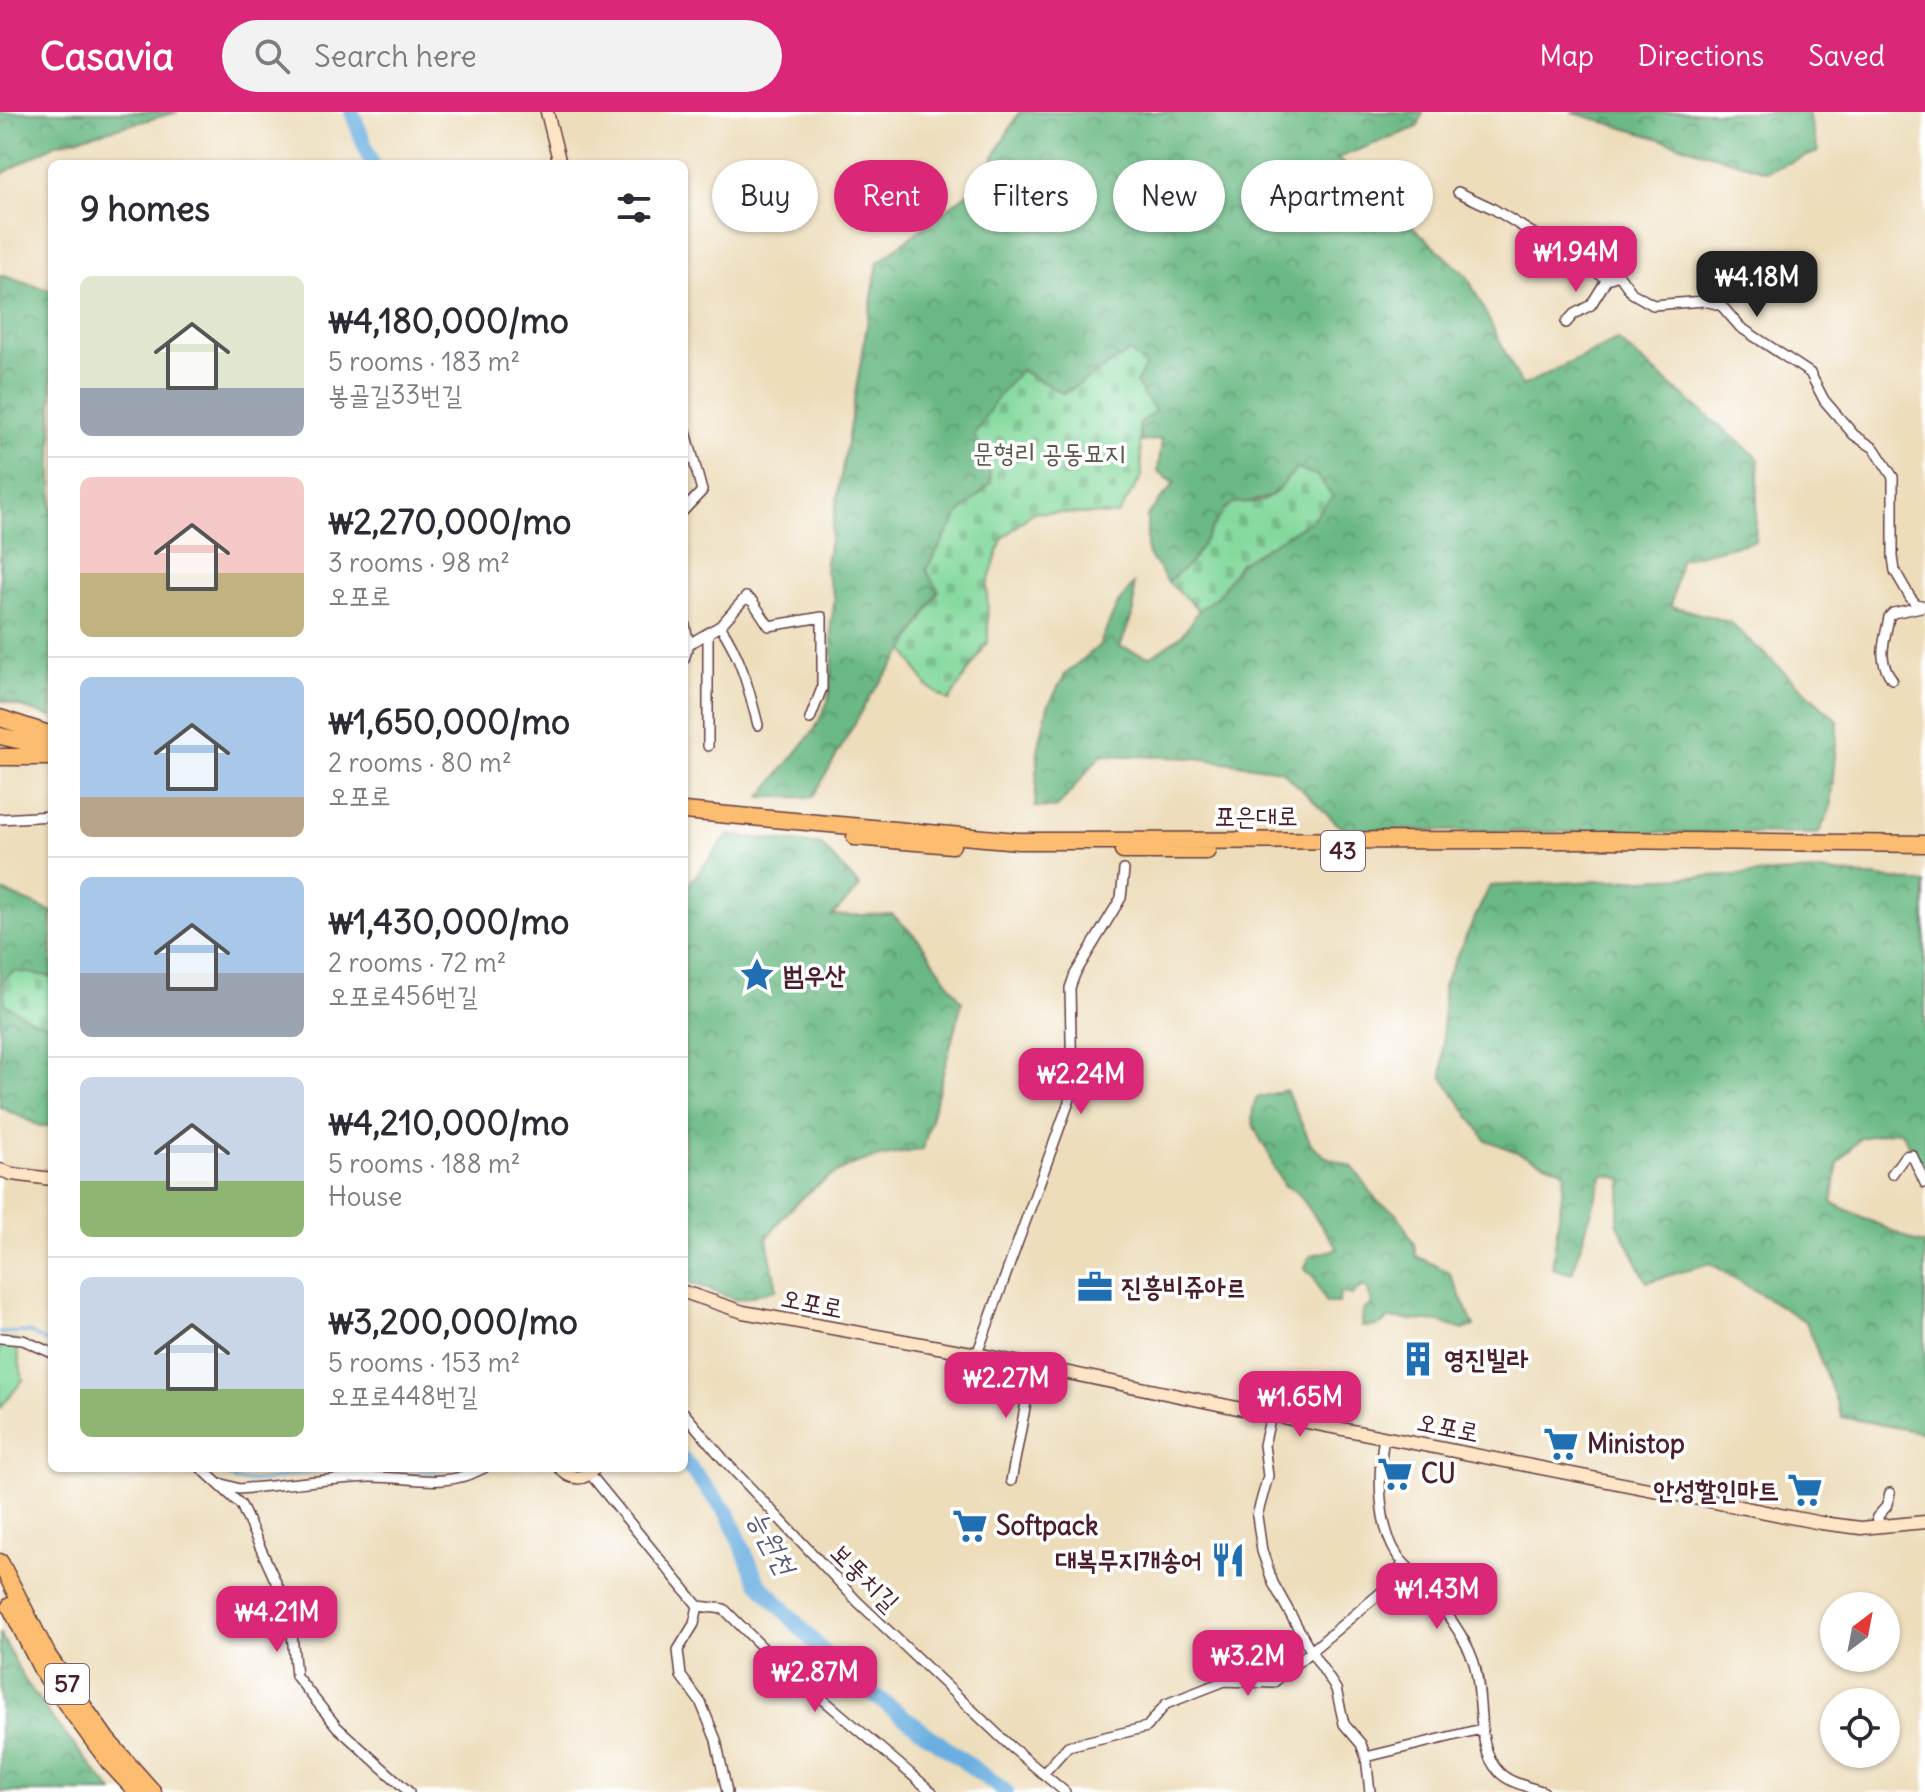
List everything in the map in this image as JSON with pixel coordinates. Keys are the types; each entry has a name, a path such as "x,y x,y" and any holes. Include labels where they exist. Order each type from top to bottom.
{"highway":[{"path":"0,718 48,735"},
{"path":"0,724 48,735"},
{"path":"0,736 48,747"},
{"path":"0,757 48,757"},
{"name":"포은대로","path":"688,812 919,843 1046,850 1925,853"},
{"name":"43","path":"688,821 764,823"},
{"name":"포은대로","path":"764,823 1018,841 1608,840 1925,844"},
{"name":"57","path":"0,1562 48,1656 107,1740 153,1792"},
{"name":"57","path":"0,1587 43,1672 109,1762 137,1792"}],"street":[{"path":"547,112 559,160"},
{"path":"1458,192 1492,208 1607,279"},
{"path":"1566,323 1574,314 1591,305 1607,279 1619,275 1632,293 1653,305 1715,302 1748,332 1805,368 1824,400 1854,435 1874,448 1893,477 1895,571 1910,597 1916,604 1925,606"},
{"path":"688,439 702,491 688,506"},
{"path":"689,644 720,626 746,597 769,626 822,617 822,688 810,719"},
{"path":"1892,679 1884,668 1883,652 1889,617 1893,613 1925,606"},
{"path":"720,626 731,641 745,676 758,725"},
{"path":"708,634 708,746"},
{"path":"688,639 688,647"},
{"path":"0,819 48,816"},
{"path":"977,1354 1070,1099 1070,988 1075,974 1121,898 1124,870"},
{"path":"1892,1174 1905,1156 1912,1155 1925,1183"},
{"path":"0,1170 48,1178"},
{"name":"오포로","path":"688,1293 743,1312 977,1354 1821,1523 1881,1527 1925,1522"},
{"path":"0,1338 23,1340 48,1351"},
{"path":"1011,1481 1033,1366"},
{"path":"1271,1415 1264,1445 1268,1476 1257,1516 1258,1531 1273,1583 1336,1689 1344,1724 1361,1744 1366,1757 1370,1792"},
{"name":"보뚱치길","path":"688,1417 828,1572 895,1638 1065,1792"},
{"path":"1384,1437 1379,1462 1381,1495 1392,1543 1403,1563 1437,1601 1473,1659 1481,1693 1481,1729 1498,1772 1544,1792"},
{"path":"206,1472 241,1505 290,1613 296,1676 337,1727 409,1792"},
{"path":"220,1483 239,1489 371,1477 420,1482 465,1478 476,1472"},
{"path":"566,1472 572,1477 589,1472"},
{"path":"593,1472 698,1606 724,1609 782,1664 932,1792"},
{"path":"1881,1527 1877,1517 1886,1507 1890,1493"},
{"path":"1043,1774 1068,1746 1147,1727 1166,1704 1225,1681 1273,1683 1391,1584 1403,1563"},
{"path":"698,1606 694,1624 678,1650 681,1676 701,1703 716,1740 727,1792"},
{"path":"1366,1757 1481,1729"}],"green space":[{"path":"0,112 178,112 56,144 0,175"},
{"path":"1019,112 1423,112 1418,127 1337,158 1339,160 1241,160 1241,232 1419,232 1467,276 1522,386 1617,340 1759,459 1755,541 1680,559 1671,606 1729,622 1838,721 1830,810 1818,834 1344,830 1281,770 1196,758 1101,755 1057,808 1035,807 1038,750 1048,706 1066,673 1099,646 1118,603 1134,584 1134,610 1120,647 1150,657 1182,635 1199,610 1218,595 1240,563 1310,521 1296,469 1269,496 1233,503 1191,563 1168,582 1147,552 1147,516 1174,484 1158,471 1162,439 1141,442 1136,383 1129,352 1064,394 1021,370 988,461 991,483 958,515 939,590 905,650 870,696 813,797 761,797 815,729 828,702 835,599 825,569 878,262 917,232 948,232 948,208 964,196 964,232 1097,232 1097,160 992,160"},
{"path":"1571,112 1808,112 1818,152 1766,171"},
{"path":"0,275 48,290 48,716 0,700"},
{"name":"문형리 공동묘지","path":"1129,352 1146,365 1136,383 1155,411 1139,425 1142,476 1118,515 1033,512 1002,539 987,586 988,641 949,701 927,686 905,650 939,591 926,570 958,515 991,483 988,461 974,435 1020,370 1064,394"},
{"path":"1296,469 1316,475 1333,497 1310,521 1240,563 1218,595 1199,610 1168,582 1191,562 1224,510 1233,503 1261,502 1275,493"},
{"path":"728,835 821,845 860,887 832,916 892,914 919,940 962,1002 923,1149 859,1163 814,1188 783,1217 767,1239 777,1289 737,1300 688,1282 688,885"},
{"path":"1819,871 1925,883 1925,1059 1919,1063 1925,1069 1925,1170 1900,1130 1860,1138 1838,1163 1832,1203 1925,1244 1925,1433 1842,1417 1806,1322 1710,1263 1647,1282 1617,1222 1623,1179 1603,1174 1572,1274 1552,1268 1565,1171 1486,1140 1443,1078 1443,985 1490,886"},
{"path":"0,890 48,910 48,976 14,971 34,1021 48,1024 48,1126 40,1126 0,1107"},
{"path":"14,971 48,976 48,1024 34,1021 5,1004 3,981"},
{"path":"1286,1090 1311,1144 1324,1156 1353,1167 1378,1202 1397,1213 1414,1244 1416,1256 1449,1272 1474,1326 1463,1330 1440,1322 1389,1319 1378,1326 1362,1327 1363,1311 1372,1304 1368,1290 1362,1286 1352,1295 1340,1293 1339,1303 1326,1303 1314,1277 1304,1269 1311,1255 1338,1249 1297,1192 1283,1185 1253,1122 1257,1098"},
{"path":"0,1340 15,1340 23,1380 0,1408"},
{"path":"0,1633 24,1679 57,1725 113,1792 0,1792"}],"waterway":[{"name":"능원천","path":"352,112 370,160"},
{"path":"0,1333 29,1332 48,1343"},
{"name":"능원천","path":"688,1466 728,1514 757,1581 841,1671 1006,1792"},
{"path":"224,1472 236,1481 263,1481 309,1472"}],"place":[{"name":"범우산","path":"757,975"},
{"name":"진흥비쥬아르","path":"1095,1287"},
{"name":"영진빌라","path":"1418,1359"},
{"name":"Ministop","path":"1561,1444"},
{"name":"CU","path":"1395,1474"},
{"name":"안성할인마트","path":"1805,1490"},
{"name":"Softpack","path":"970,1526"},
{"name":"대복무지개송어","path":"1228,1560"}]}
